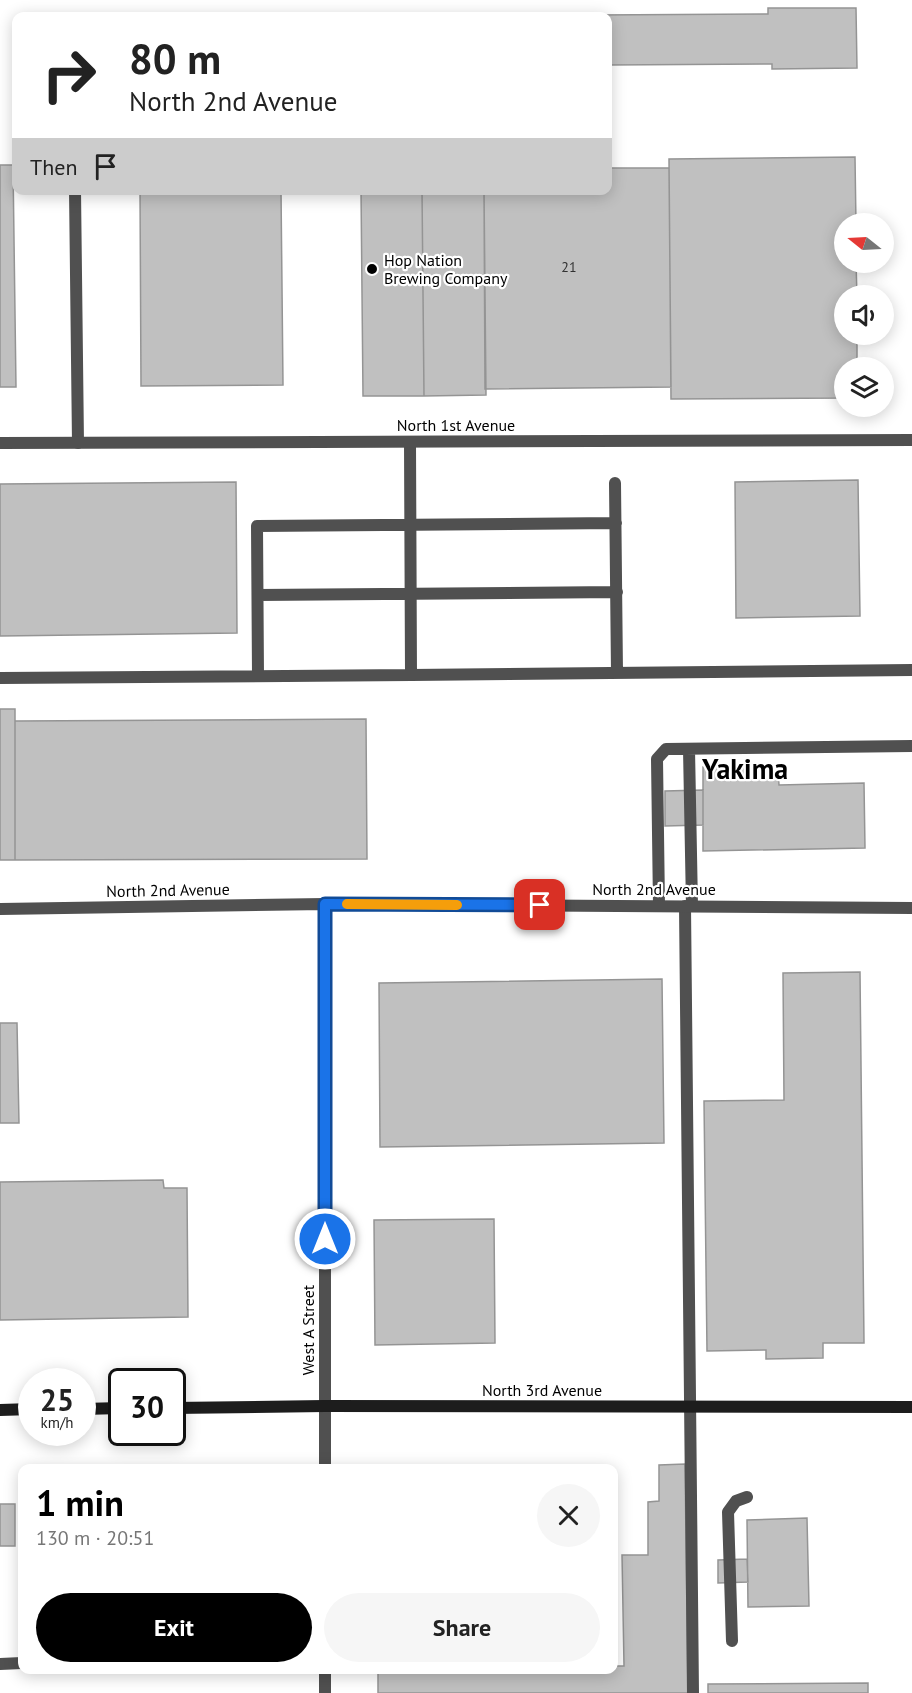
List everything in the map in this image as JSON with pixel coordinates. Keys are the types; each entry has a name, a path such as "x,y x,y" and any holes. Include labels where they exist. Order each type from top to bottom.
{"street":[{"path":"75,195 78,443"},
{"name":"North 1st Avenue","path":"0,443 912,440"},
{"path":"410,442 411,675"},
{"path":"615,483 617,673"},
{"path":"258,676 257,526 616,523"},
{"path":"258,595 616,592"},
{"path":"0,678 912,670"},
{"path":"659,906 657,759 666,749 912,746"},
{"path":"688,749 693,1693"},
{"name":"North 2nd Avenue","path":"0,909 325,904 912,908"},
{"name":"West A Street","path":"325,904 325,1464"},
{"name":"North 3rd Avenue","path":"186,1408 912,1407"},
{"path":"0,1410 18,1409"},
{"path":"732,1641 728,1512 736,1501 747,1497"},
{"path":"0,1664 18,1663"},
{"path":"325,1674 325,1693"}],"building":[{"path":"768,8 856,8 857,68 772,69 772,64 612,65 612,15 768,14"},
{"path":"855,157 856,213 834,213 834,273 856,273 857,285 834,285 834,345 857,345 857,357 834,357 834,398 671,399 669,159"},
{"path":"0,165 12,165 16,387 0,387"},
{"path":"612,168 669,168 671,387 485,389 484,195 612,195"},
{"path":"140,195 281,195 283,385 141,386"},
{"path":"361,195 422,195 424,396 363,396"},
{"path":"422,195 484,195 486,395 424,396"},
{"path":"858,480 860,616 736,618 735,482"},
{"path":"236,482 237,633 0,636 0,484"},
{"path":"0,709 15,709 15,860 0,860"},
{"path":"366,719 367,859 15,860 15,721"},
{"path":"764,766 764,769 778,768 779,785 864,783 865,848 703,851 703,767"},
{"path":"703,790 703,825 665,826 665,791"},
{"path":"860,972 864,1343 823,1343 823,1358 766,1359 766,1350 707,1351 704,1101 784,1100 783,973"},
{"path":"662,979 664,1143 380,1147 379,983"},
{"path":"0,1023 17,1023 19,1123 0,1123"},
{"path":"163,1180 164,1188 187,1188 188,1317 0,1320 0,1182"},
{"path":"494,1219 495,1343 375,1345 374,1220"},
{"path":"685,1464 688,1693 378,1693 378,1674 618,1674 618,1666 624,1666 622,1555 648,1555 648,1502 659,1501 659,1465"},
{"path":"0,1504 15,1504 15,1546 0,1546"},
{"path":"807,1518 809,1606 748,1607 747,1520"},
{"path":"747,1559 748,1582 718,1583 718,1560"},
{"path":"868,1683 868,1693 708,1693 708,1684"}],"slow traffic":[{"path":"347,904 457,905"}],"place":[{"name":"Hop Nation Brewing Company","path":"372,269"}],"district":[{"name":"Yakima","path":"745,768"}],"route":[{"path":"325,1239 325,904 540,905"}]}
